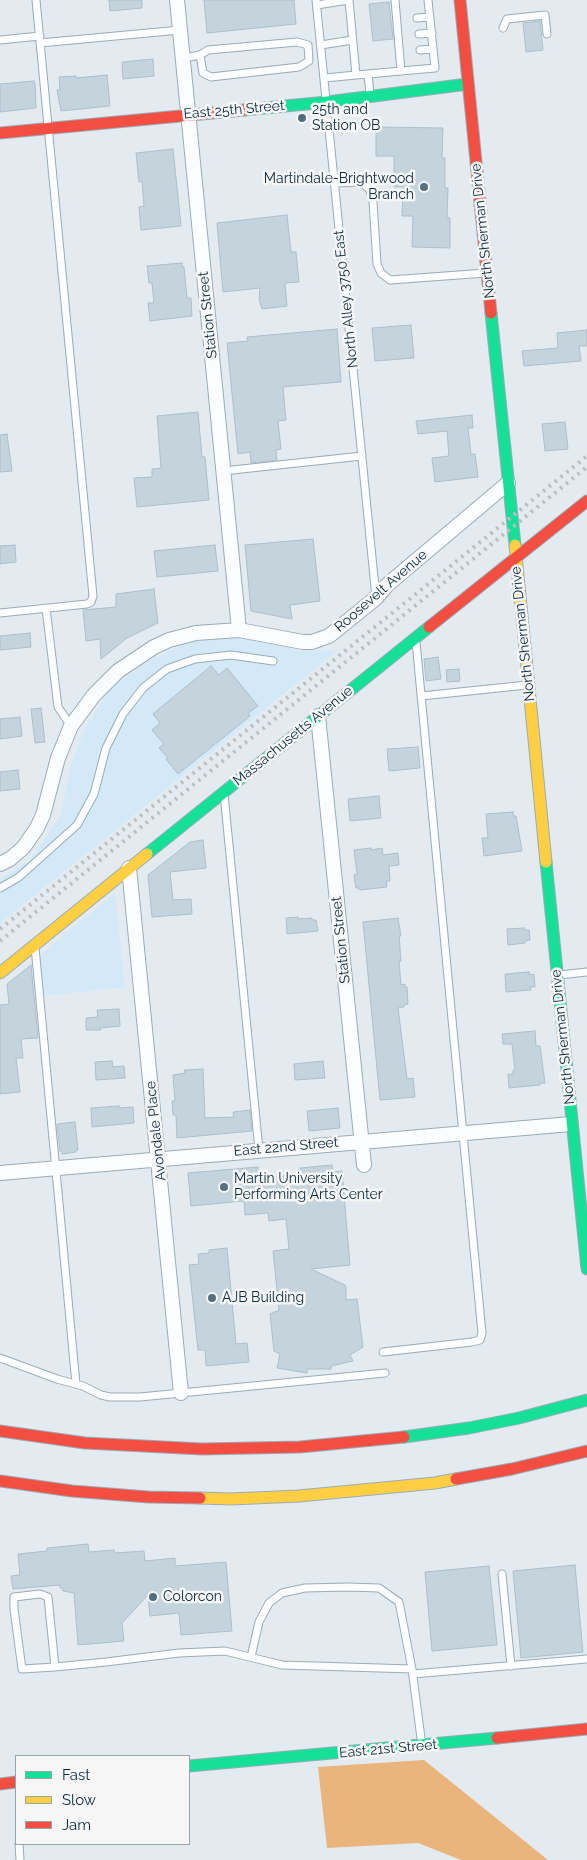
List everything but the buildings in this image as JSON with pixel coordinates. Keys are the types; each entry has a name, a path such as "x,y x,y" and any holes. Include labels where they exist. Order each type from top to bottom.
{"main road":[{"name":"North Sherman Drive","path":"460,0 556,975 571,1124 585,1234 587,1269"},
{"name":"East 25th Street","path":"0,133 327,102 468,84"},
{"name":"Massachusetts Avenue","path":"0,973 587,501"},
{"path":"0,1431 108,1445 202,1449 334,1445 419,1436 486,1425 587,1400"},
{"path":"0,1481 72,1491 148,1496 231,1499 269,1498 346,1493 435,1483 555,1460 587,1451"},
{"name":"East 21st Street","path":"190,1766 422,1746 587,1729"},
{"path":"0,1784 15,1782"}],"street":[{"name":"Station Street","path":"177,0 239,630"},
{"name":"Roosevelt Avenue","path":"0,864 10,859 23,848 41,822 58,758 71,726 83,708 118,671 154,647 169,640 196,633 239,630 295,641 312,642 329,636 376,598 387,585 508,483"},
{"name":"Station Street","path":"318,716 364,1165"},
{"name":"Avondale Place","path":"129,868 181,1393"},
{"name":"East 22nd Street","path":"0,1173 571,1124"}],"lane":[{"path":"0,613 87,604 91,602 93,596 36,0"},
{"path":"316,2 348,0 356,75"},
{"path":"395,0 400,19 401,71"},
{"path":"325,78 435,68 428,0"},
{"name":"North Alley 3750 East","path":"316,2 376,598"},
{"path":"503,28 507,19 545,15 547,34"},
{"path":"417,18 430,17"},
{"path":"0,40 40,40 180,30"},
{"path":"419,34 432,33"},
{"path":"321,45 352,40"},
{"path":"183,58 200,55 208,50 297,42 308,45 309,60 299,67 211,77 203,73 200,55"},
{"path":"420,50 433,49"},
{"path":"368,74 371,96"},
{"path":"335,183 361,182 370,190 373,202 377,264 381,273 390,280 487,273"},
{"path":"224,471 362,456"},
{"path":"46,608 58,707 71,726"},
{"path":"383,1352 472,1342 480,1340 482,1333 415,638"},
{"path":"0,888 19,877 77,825 94,794 106,748 123,714 143,688 167,669 195,659 231,655 273,662"},
{"path":"421,696 528,685"},
{"path":"224,791 259,1150"},
{"path":"35,944 76,1384"},
{"path":"556,975 587,972"},
{"path":"0,1358 110,1397 140,1397 385,1373"},
{"path":"502,1574 510,1666"},
{"path":"251,1658 259,1622 269,1603 282,1592 305,1588 379,1588 399,1602 413,1671 422,1746"},
{"path":"55,1667 48,1597 40,1594 14,1597 22,1669 55,1667 179,1653 216,1651 225,1651 282,1665 413,1671 510,1666 587,1659"},
{"path":"19,1845 20,1860"}],"shaded area":[{"path":"224,637 265,640 299,651 338,650 0,923 0,879 30,860 61,815 70,767 86,726 113,686 151,660 190,642"},
{"path":"115,893 125,987 43,996 39,956"},
{"path":"424,1760 548,1860 461,1860 418,1843 327,1848 318,1767"}],"railway":[{"path":"0,929 587,456"},
{"path":"0,941 587,467"}],"traffic: fast":[{"path":"244,110 327,102 468,84"},
{"path":"491,313 515,545"},
{"path":"147,854 429,627"},
{"path":"546,862 587,1269"},
{"path":"404,1437 469,1428 519,1418 587,1400"},
{"path":"190,1766 497,1738"}],"traffic: slow":[{"path":"515,545 546,862"},
{"path":"0,973 147,854"},
{"path":"200,1498 231,1499 299,1496 435,1483 456,1479"}],"traffic: jam":[{"path":"460,0 491,313"},
{"path":"0,133 244,110"},
{"path":"429,627 587,501"},
{"path":"0,1431 85,1443 202,1449 300,1447 404,1437"},
{"path":"456,1479 512,1469 587,1451"},
{"path":"0,1481 72,1491 148,1497 200,1498"},
{"path":"497,1738 587,1729"},
{"path":"0,1784 15,1782"}],"place":[{"name":"25th and Station OB","path":"302,118"},
{"name":"Martindale-Brightwood Branch","path":"424,187"},
{"name":"Martin University Performing Arts Center","path":"224,1187"},
{"name":"AJB Building","path":"212,1298"},
{"name":"Colorcon","path":"153,1597"}]}
